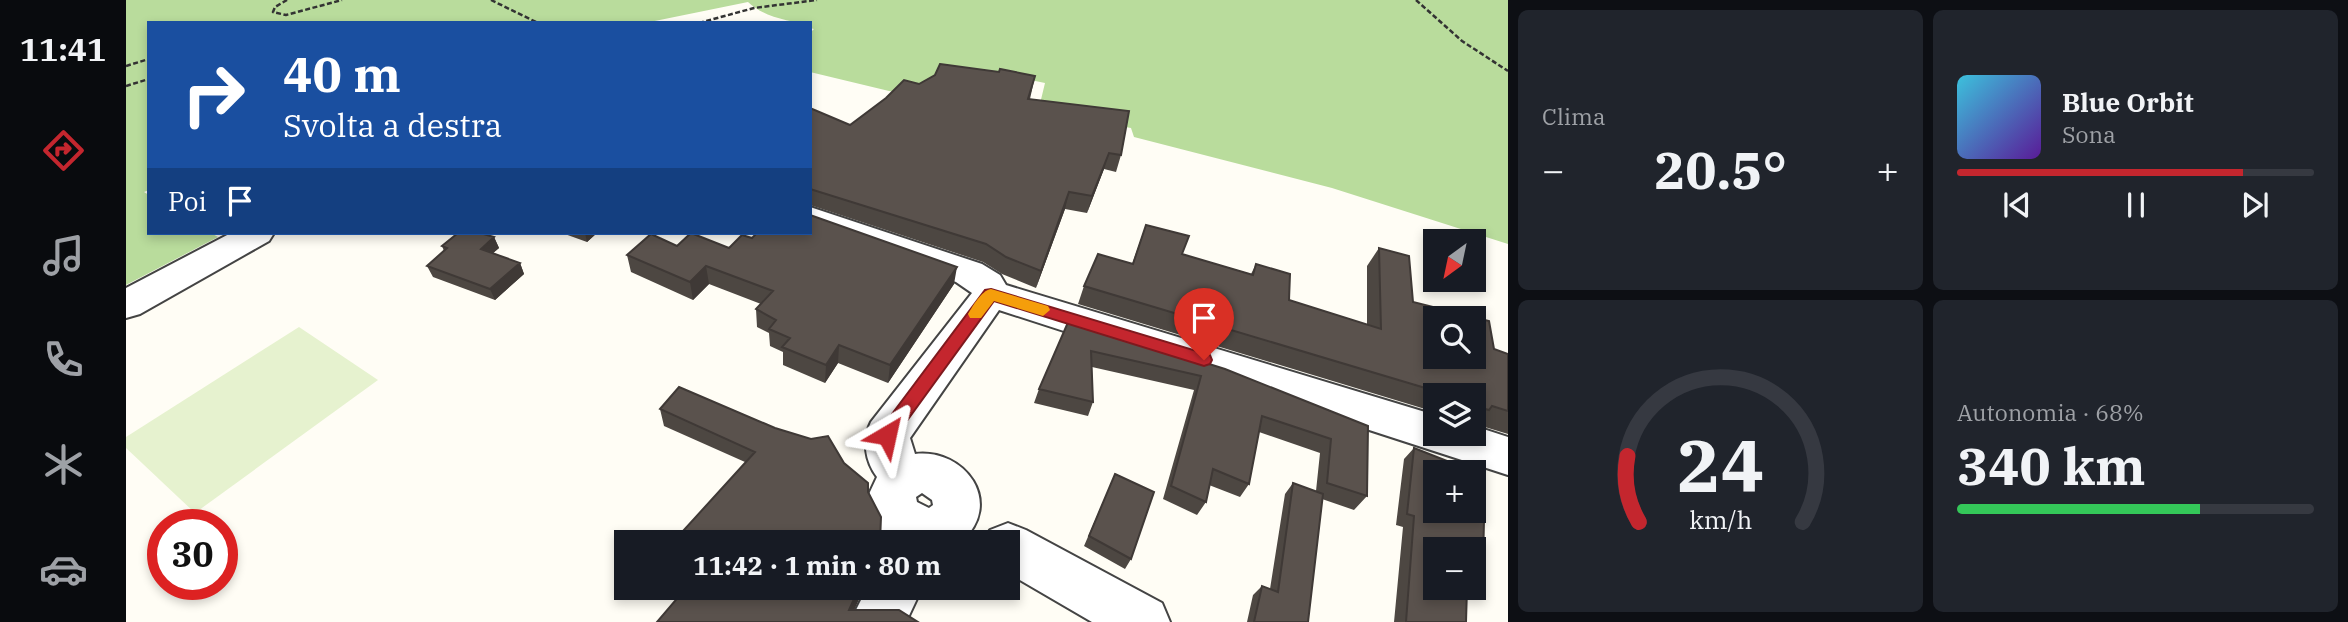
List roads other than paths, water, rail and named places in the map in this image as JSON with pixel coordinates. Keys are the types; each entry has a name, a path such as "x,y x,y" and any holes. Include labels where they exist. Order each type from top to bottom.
{"street":[{"path":"812,218 969,273 987,284 991,294"},
{"path":"126,304 253,235"},
{"path":"991,294 1423,429"},
{"path":"932,530 957,498 946,481 926,473 907,476 891,461 887,435 991,294"},
{"path":"1477,446 1508,456"},
{"path":"1020,553 1143,622"},
{"path":"877,622 889,600"}]}
